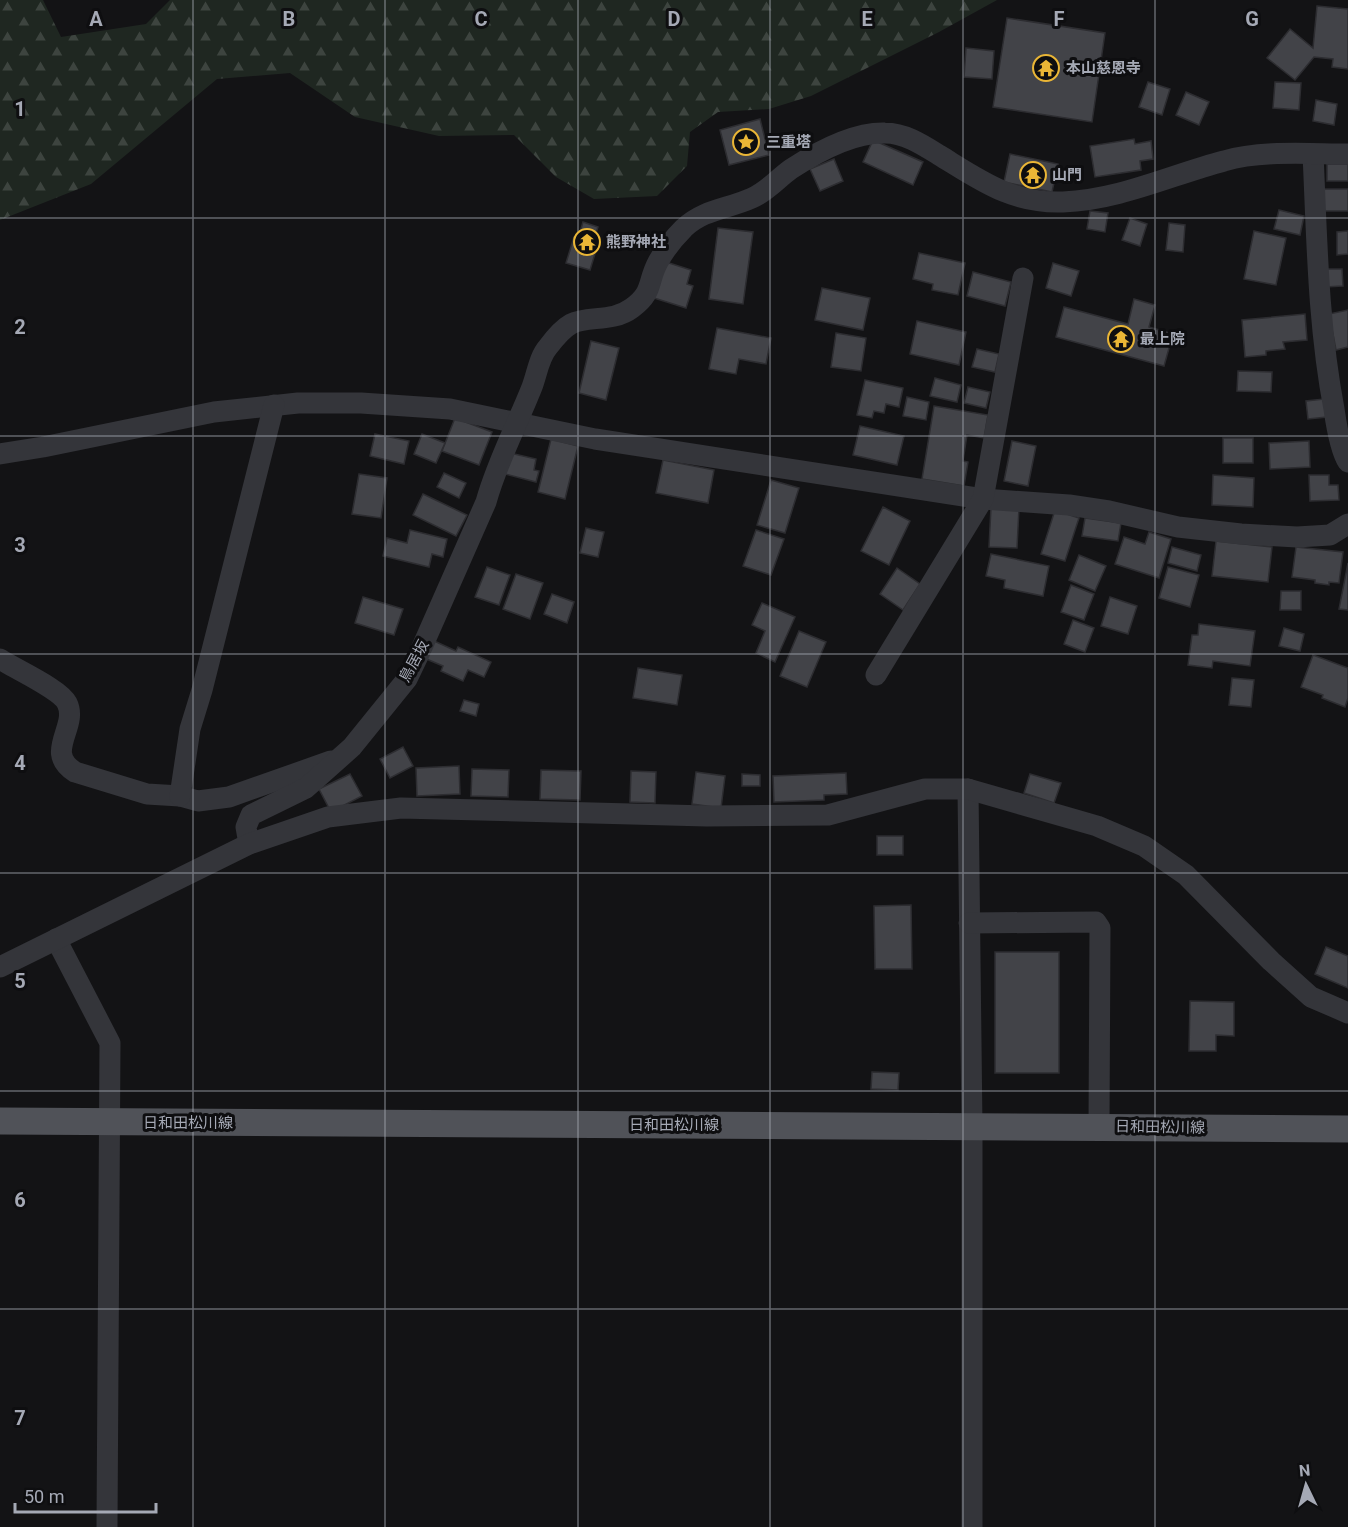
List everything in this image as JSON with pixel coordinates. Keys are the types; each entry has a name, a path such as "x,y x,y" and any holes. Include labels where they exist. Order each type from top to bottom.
{"main road":[{"name":"日和田松川線","path":"0,1121 1348,1129"}],"street":[{"name":"鳥居坂","path":"249,844 246,827 251,815 306,788 352,747 410,673 518,424 544,350 572,323 618,316 633,307 649,292 657,262 683,229 699,215 751,199 772,187 789,170 840,143 873,133 889,133 916,141 1003,193 1039,201 1062,203 1101,199 1227,160 1266,155 1348,154"},
{"path":"1313,154 1320,308 1325,361 1336,419 1348,462"},
{"path":"876,675 983,499 1023,278"},
{"path":"0,454 214,412 298,403 361,403 450,409 595,439 983,499 1064,504 1109,511 1178,527 1297,537 1330,535 1348,524"},
{"path":"180,796 190,729 202,690 274,405"},
{"path":"0,659 56,691 67,703 69,714 61,753 66,766 75,772 147,794 180,796 198,801 229,797 340,757"},
{"path":"0,967 249,844 328,817 401,808 706,816 828,815 925,789 968,789 1097,826 1144,846 1186,875 1271,961 1311,997 1348,1013"},
{"path":"968,789 972,1127 972,1527"},
{"path":"969,923 1096,922 1100,928 1099,1126"},
{"path":"56,939 110,1043 107,1527"}],"green space":[{"path":"0,0 43,0 61,37 146,24 170,0 997,0 939,32 811,96 769,109 718,112 690,132 687,166 657,196 594,199 556,177 514,135 439,136 355,117 290,73 217,79 91,184 0,220"}],"building":[{"path":"1317,6 1348,9 1348,69 1332,67 1333,59 1314,57 1295,80 1267,58 1290,29 1313,48"},
{"path":"1007,18 1105,33 1092,122 993,107"},
{"path":"966,48 994,51 992,79 964,77"},
{"path":"1148,82 1170,89 1162,115 1139,107"},
{"path":"1275,82 1301,83 1299,110 1273,108"},
{"path":"1186,92 1209,102 1199,125 1176,115"},
{"path":"1316,100 1337,104 1334,125 1313,121"},
{"path":"760,119 769,155 729,165 720,130"},
{"path":"1134,139 1135,144 1151,141 1153,159 1140,161 1141,170 1095,177 1090,146"},
{"path":"873,140 923,162 913,185 863,162"},
{"path":"1010,154 1058,164 1052,192 1004,182"},
{"path":"834,159 843,181 820,191 810,169"},
{"path":"1327,164 1348,164 1348,181 1327,181"},
{"path":"1323,189 1348,189 1348,211 1323,211"},
{"path":"1279,210 1304,216 1300,235 1274,229"},
{"path":"1090,211 1108,213 1105,232 1087,229"},
{"path":"1130,218 1147,224 1140,246 1122,240"},
{"path":"583,222 598,227 593,242 598,244 590,270 566,263 574,237 578,239"},
{"path":"1169,223 1185,225 1183,252 1166,250"},
{"path":"718,228 753,232 743,304 709,299"},
{"path":"1254,231 1286,238 1276,285 1244,279"},
{"path":"1348,231 1348,254 1337,255 1337,232"},
{"path":"919,253 965,263 958,295 932,290 933,284 913,279"},
{"path":"666,262 691,270 687,284 693,286 686,308 654,298"},
{"path":"1053,263 1079,271 1071,296 1046,288"},
{"path":"1325,269 1342,269 1343,286 1325,287"},
{"path":"973,272 1011,282 1005,306 967,296"},
{"path":"822,288 870,298 863,330 815,320"},
{"path":"1134,299 1155,305 1149,327 1173,334 1164,366 1056,337 1064,307 1128,324"},
{"path":"1348,310 1348,347 1336,350 1329,314"},
{"path":"1305,314 1307,340 1283,342 1285,349 1266,351 1266,355 1245,357 1242,320"},
{"path":"917,321 966,332 959,365 910,354"},
{"path":"717,328 771,338 766,364 739,359 736,374 709,369"},
{"path":"836,333 866,338 861,371 831,367"},
{"path":"591,341 619,348 606,400 579,393"},
{"path":"977,349 999,354 995,372 972,367"},
{"path":"1238,371 1272,372 1271,392 1237,391"},
{"path":"935,378 961,385 957,402 930,396"},
{"path":"865,380 903,388 899,407 886,404 884,413 874,411 872,418 857,415"},
{"path":"968,387 990,392 986,408 964,403"},
{"path":"907,397 929,402 926,420 903,416"},
{"path":"1324,399 1327,417 1308,419 1306,401"},
{"path":"934,406 988,415 984,438 967,435 963,461 968,462 964,486 922,479"},
{"path":"455,418 492,432 479,465 442,451"},
{"path":"860,426 904,436 897,465 853,455"},
{"path":"375,434 409,441 404,464 370,456"},
{"path":"422,434 445,443 436,463 414,454"},
{"path":"1223,438 1253,438 1253,463 1223,463"},
{"path":"551,439 578,446 565,499 538,492"},
{"path":"1012,441 1036,446 1028,486 1004,481"},
{"path":"1309,441 1310,467 1270,469 1269,443"},
{"path":"510,453 536,459 534,470 539,471 536,482 505,474"},
{"path":"663,460 714,470 708,503 656,493"},
{"path":"444,473 466,483 459,498 437,487"},
{"path":"359,474 387,478 381,518 352,514"},
{"path":"1213,475 1254,478 1253,507 1212,505"},
{"path":"1309,475 1329,475 1329,485 1338,485 1339,500 1310,501"},
{"path":"771,480 799,488 785,533 757,525"},
{"path":"423,494 467,515 456,536 413,515"},
{"path":"883,507 910,521 889,565 861,551"},
{"path":"991,507 1019,508 1017,548 989,547"},
{"path":"1055,510 1079,518 1065,561 1041,554"},
{"path":"1085,518 1121,523 1118,541 1082,536"},
{"path":"586,528 604,532 598,557 580,553"},
{"path":"410,530 447,539 443,557 432,554 429,567 383,556 387,538 407,543"},
{"path":"756,530 784,539 771,575 743,566"},
{"path":"1149,532 1171,539 1159,578 1115,564 1124,537 1145,544"},
{"path":"1216,541 1272,547 1268,582 1212,576"},
{"path":"1172,547 1201,555 1197,571 1168,563"},
{"path":"1296,547 1343,552 1339,583 1329,582 1329,585 1315,583 1315,580 1292,577"},
{"path":"991,554 1049,566 1043,596 1004,588 1005,580 986,576"},
{"path":"1079,555 1106,566 1095,591 1069,580"},
{"path":"1348,563 1348,610 1339,609"},
{"path":"487,567 510,575 499,605 475,597"},
{"path":"1168,567 1199,575 1190,607 1159,598"},
{"path":"897,568 920,584 903,610 880,594"},
{"path":"516,574 543,583 530,619 503,609"},
{"path":"1071,585 1094,594 1084,620 1061,612"},
{"path":"1281,591 1301,591 1301,610 1280,610"},
{"path":"552,594 574,602 567,623 544,614"},
{"path":"363,597 403,609 394,635 355,623"},
{"path":"1110,597 1137,606 1128,634 1101,626"},
{"path":"762,603 795,617 775,662 756,653 765,631 752,625"},
{"path":"1073,620 1094,628 1085,652 1064,644"},
{"path":"1199,624 1255,631 1250,666 1213,661 1212,668 1188,665 1192,635 1198,635"},
{"path":"1284,628 1304,634 1300,651 1279,646"},
{"path":"799,631 826,642 807,687 780,676"},
{"path":"432,640 456,651 458,647 491,662 484,677 468,670 463,681 441,671 443,666 424,658"},
{"path":"1313,655 1348,668 1348,698 1345,707 1322,698 1323,695 1301,687"},
{"path":"638,668 682,675 677,705 633,698"},
{"path":"1232,678 1254,680 1251,707 1229,705"},
{"path":"464,700 479,704 476,716 460,711"},
{"path":"403,747 413,766 390,778 380,759"},
{"path":"459,766 460,794 417,796 416,768"},
{"path":"472,769 509,770 508,797 471,796"},
{"path":"541,770 581,771 580,800 540,799"},
{"path":"631,771 656,772 655,803 630,802"},
{"path":"696,772 725,776 721,808 692,804"},
{"path":"846,773 847,794 824,795 824,800 774,802 773,776"},
{"path":"350,774 362,796 331,812 319,789"},
{"path":"742,774 760,775 760,786 742,786"},
{"path":"1030,774 1061,783 1054,803 1024,793"},
{"path":"877,836 903,836 903,855 877,855"},
{"path":"911,905 912,969 875,969 874,906"},
{"path":"1326,947 1348,956 1348,988 1315,974"},
{"path":"995,952 1059,952 1059,1073 995,1073"},
{"path":"1190,1001 1234,1002 1234,1036 1216,1035 1216,1051 1189,1051"},
{"path":"872,1072 899,1073 898,1090 871,1089"}],"place":[{"name":"本山慈恩寺","path":"1046,68"},
{"name":"三重塔","path":"746,142"},
{"name":"山門","path":"1033,175"},
{"name":"熊野神社","path":"587,242"},
{"name":"最上院","path":"1121,339"}]}
